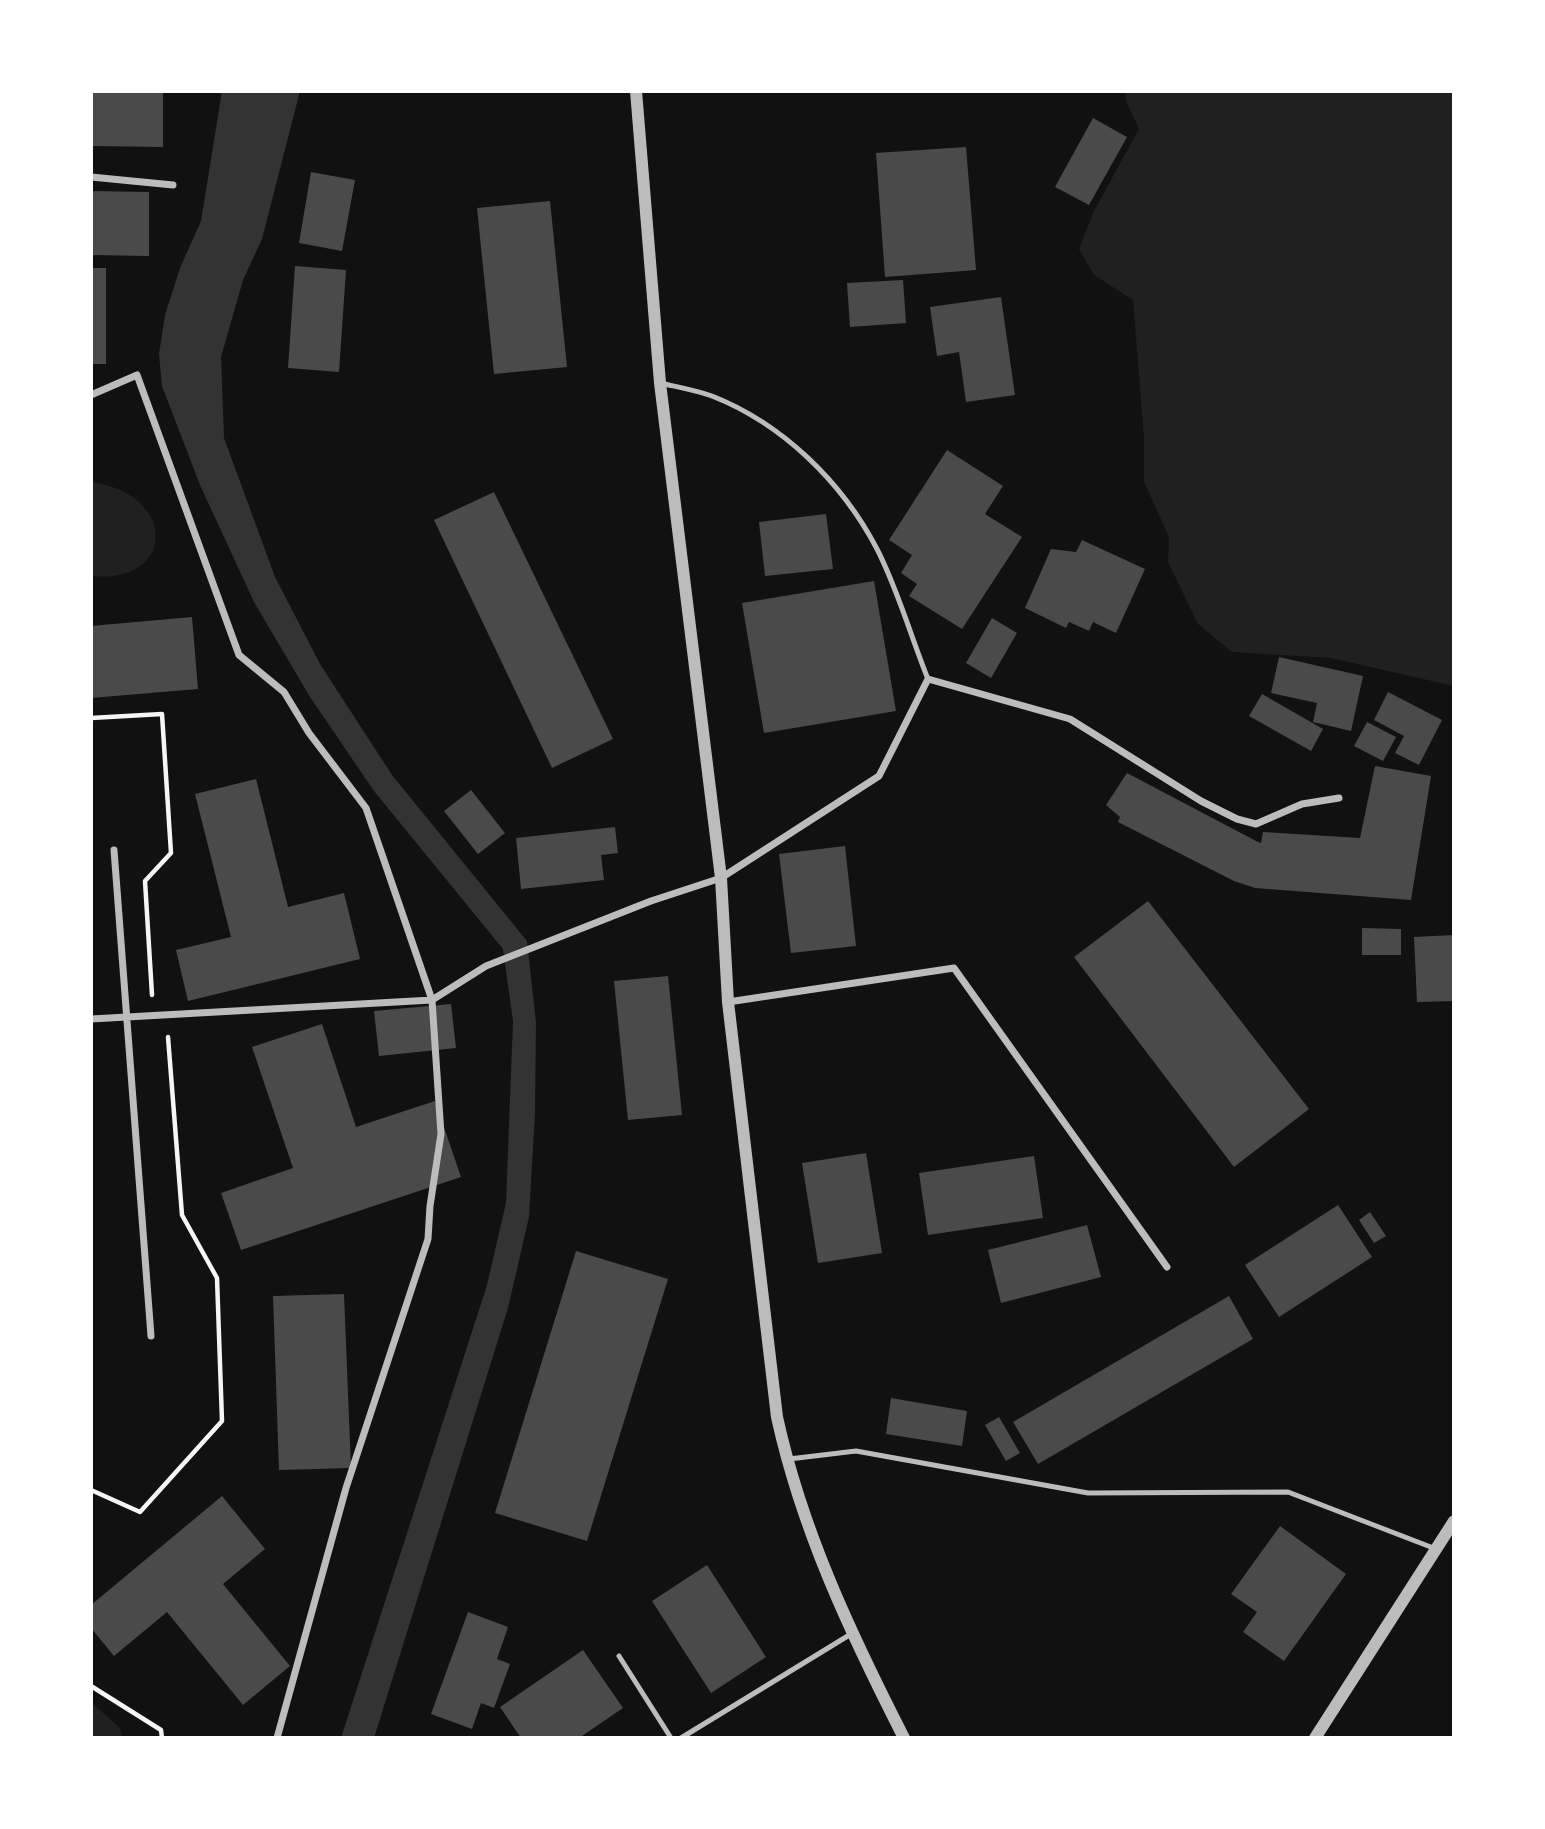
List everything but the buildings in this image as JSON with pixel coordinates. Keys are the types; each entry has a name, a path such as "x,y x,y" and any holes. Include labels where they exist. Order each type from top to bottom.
{"street":[{"path":"636,91 660,383 721,878 728,1002 765,1337 786,1459 822,1568 851,1634 904,1738"},
{"path":"91,177 173,185"},
{"path":"91,395 137,375 239,655 284,692 309,733 366,808 432,1000 441,1111 428,1239 346,1488 277,1738"},
{"path":"91,1019 432,1000 486,966 651,901 721,878 880,776 928,679 1070,719 1201,801 1256,824 1302,804 1339,798"},
{"path":"114,850 151,1336"},
{"path":"728,1002 954,968 1167,1267"},
{"path":"1315,1738 1454,1521"}],"lane":[{"path":"660,383 711,396 761,421 800,450 835,485 859,517 879,552 928,679"},
{"path":"786,1459 856,1451 1088,1493 1288,1492 1436,1549"},
{"path":"681,1738 851,1634"},
{"path":"619,1657 671,1738"}],"path":[{"path":"91,718 162,714 171,853 145,880 154,1015"},
{"path":"91,1490 140,1512 222,1421 217,1278 182,1214 166,1014"},
{"path":"91,1686 161,1730 162,1738"}],"shaded area":[{"path":"222,91 300,91 262,239 243,280 221,357 224,438 275,577 320,664 392,775 527,941 536,1022 535,1112 529,1217 508,1308 374,1738 341,1738 487,1285 506,1203 513,1021 503,949 374,791 310,697 254,602 200,485 162,386 159,354 165,315 180,268 201,221"},
{"path":"1126,91 1454,91 1454,686 1331,658 1232,652 1198,624 1168,562 1169,537 1144,482 1144,438 1133,300 1094,275 1079,249 1094,211 1139,129 1126,101"},
{"path":"91,482 120,490 140,503 152,519 156,537 152,553 139,567 119,575 91,576"},
{"path":"91,1702 120,1728 122,1738 91,1737"}]}
